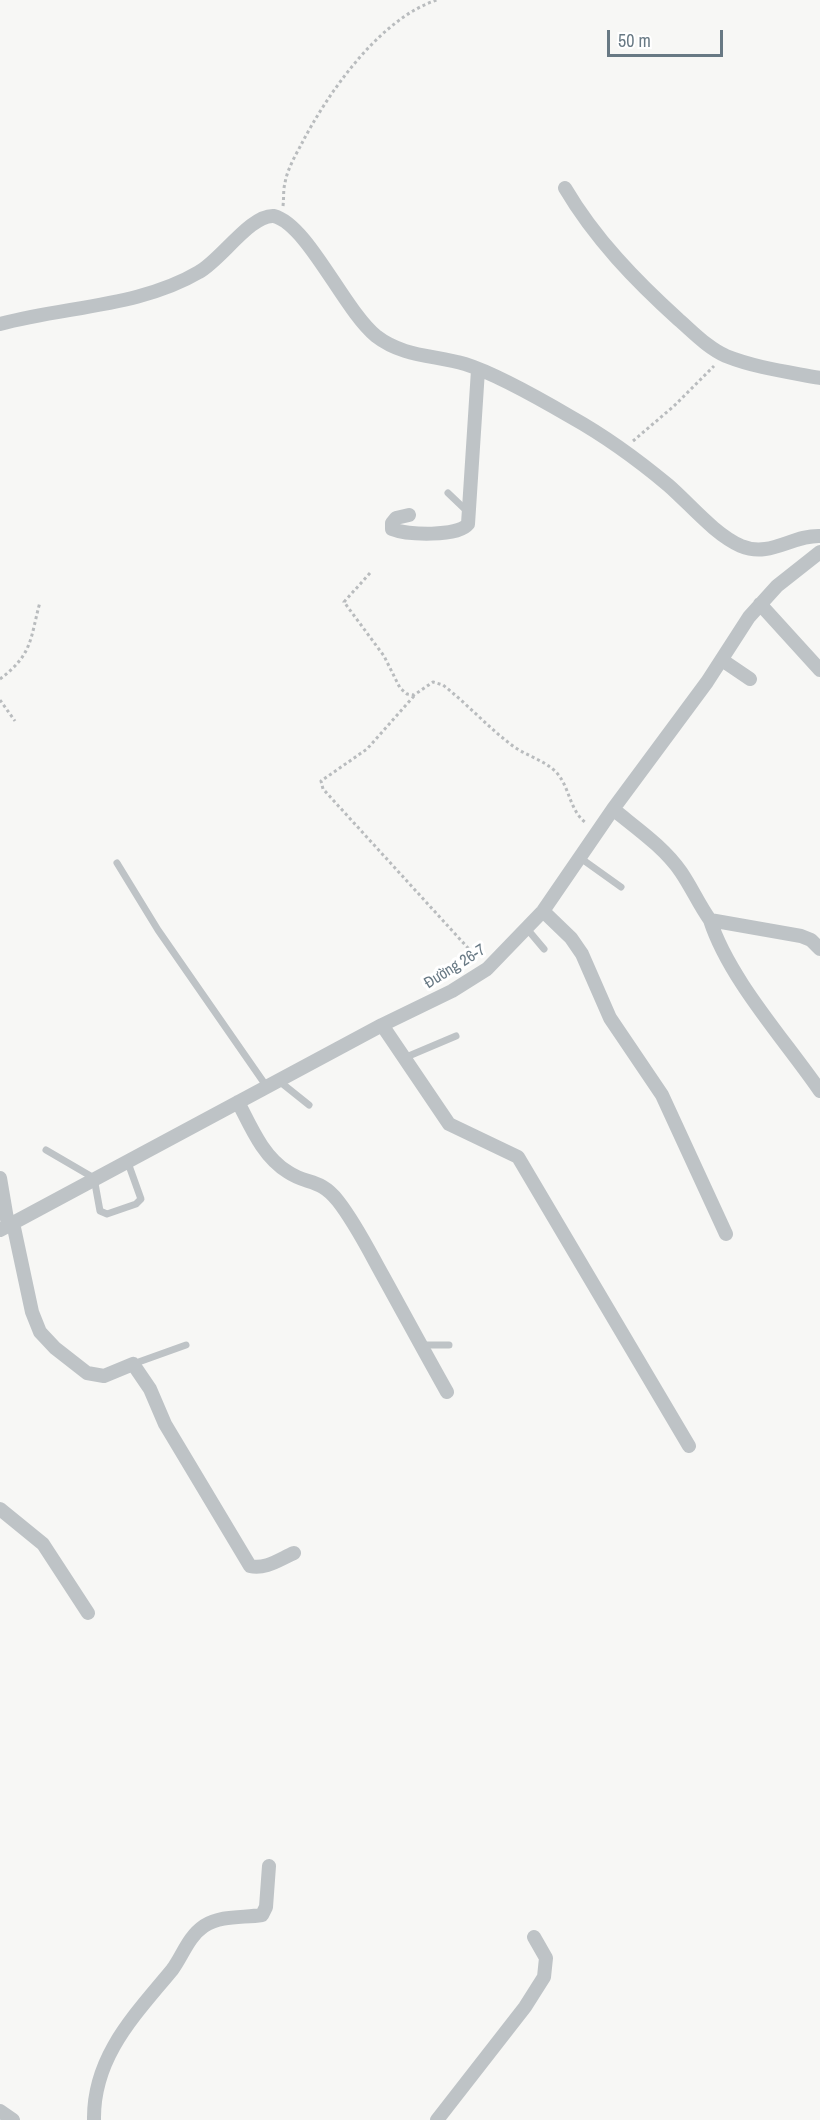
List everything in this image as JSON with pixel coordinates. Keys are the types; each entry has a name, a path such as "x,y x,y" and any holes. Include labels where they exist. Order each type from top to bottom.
{"street":[{"path":"565,188 585,219 617,259 693,333 725,355 744,363 820,378"},
{"path":"0,324 55,310 105,304 174,284 207,267 258,220 269,216 283,219 310,249 344,302 378,337 411,354 459,363 478,370 572,417 622,450 719,531 743,546 770,549 804,537 820,536"},
{"path":"409,515 396,518 392,523 392,529 453,533 464,530 468,524 478,370"},
{"name":"Đường 26-7","path":"7,1226 382,1025 452,991 487,969 528,930 543,911 760,604 788,576 820,552"},
{"path":"760,604 820,670"},
{"path":"722,660 750,679"},
{"path":"613,809 670,859 710,920 735,972 820,1091"},
{"path":"543,911 571,938 582,954 610,1018 662,1095 726,1234"},
{"path":"710,920 801,936 811,940 820,949"},
{"path":"382,1025 450,1124 518,1157 689,1446"},
{"path":"238,1102 259,1141 275,1161 289,1173 324,1187 337,1200 358,1231 447,1392"},
{"path":"0,1178 7,1226 40,1332 61,1354 87,1373 104,1376 134,1364 150,1389 165,1424 250,1566 258,1568 266,1566 294,1552"},
{"path":"0,1509 43,1544 88,1613"},
{"path":"94,2120 95,2092 105,2061 148,1997 173,1969 190,1939 202,1927 231,1917 262,1915 266,1907 269,1866"},
{"path":"437,2120 537,1989 546,1969 546,1958 534,1937"},
{"path":"0,2111 13,2120"}],"lane":[{"path":"448,493 469,513"},
{"path":"579,857 621,887"},
{"path":"117,862 158,930 273,1084 309,1106"},
{"path":"528,930 544,949"},
{"path":"404,1058 456,1036"},
{"path":"46,1150 94,1178 100,1211 107,1214 136,1204 141,1199 127,1160"},
{"path":"134,1364 186,1345"},
{"path":"421,1345 449,1345"}],"path":[{"path":"283,219 285,182 294,160 313,122 345,72 410,13 437,0"},
{"path":"622,450 674,406 725,355"},
{"path":"370,573 346,596 345,605 371,636 400,688 406,694 414,695"},
{"path":"0,679 18,665 26,653 32,640 40,602"},
{"path":"487,969 323,789 321,781 367,749 414,695 434,682 443,685 509,744 543,762 556,773 566,787 572,806 581,819 597,832"},
{"path":"0,700 15,721"}]}
